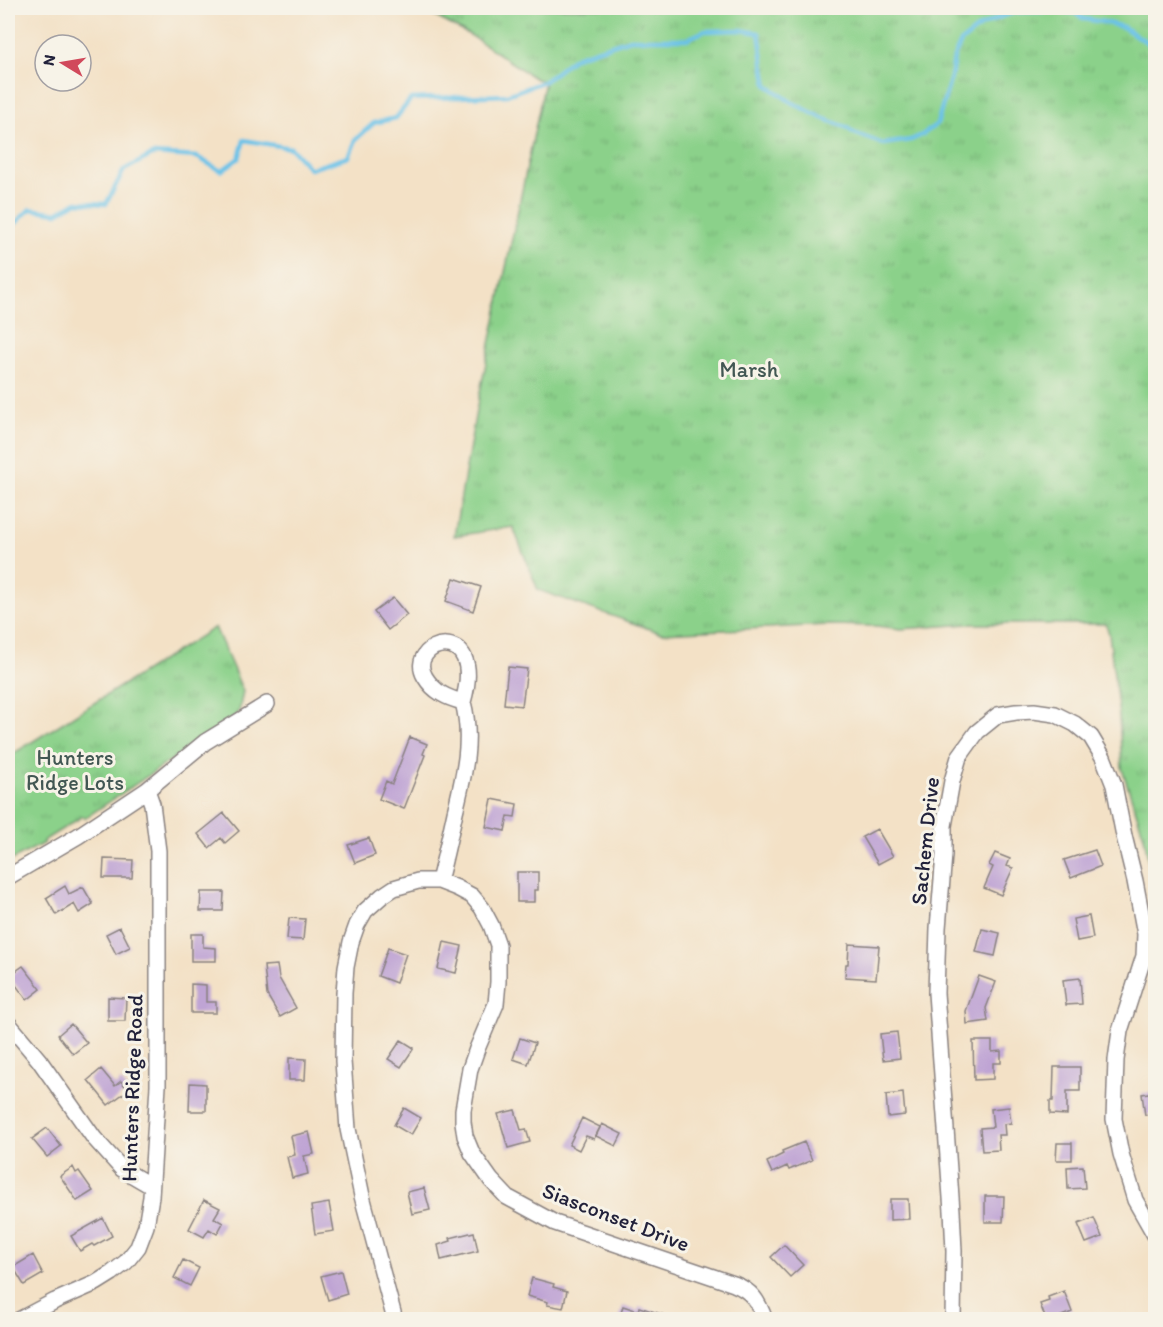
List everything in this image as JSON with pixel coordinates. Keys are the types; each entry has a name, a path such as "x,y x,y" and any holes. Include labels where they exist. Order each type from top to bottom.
{"street":[{"path":"439,881 462,786 468,750 467,718 463,702"},
{"path":"8,877 78,836 147,790 205,742 267,704"},
{"name":"Sachem Drive","path":"953,1320 952,1211 936,993 944,826 959,757 976,732 998,716 1016,711 1034,711 1055,714 1075,724 1091,737 1114,785 1144,934 1144,956 1120,1031 1116,1060 1114,1119 1121,1154 1135,1200 1155,1237"},
{"name":"Hunters Ridge Road","path":"19,1320 55,1300 96,1283 126,1262 138,1247 146,1226 158,1086 158,851 152,804 147,790"},
{"name":"Siasconset Drive","path":"395,1320 362,1196 348,1129 343,1061 346,967 351,942 365,911 394,888 418,881 439,881 472,896 482,908 498,945 496,1004 470,1069 463,1110 465,1136 472,1153 490,1180 507,1197 555,1223 749,1291 765,1320"},
{"path":"8,1023 39,1060 94,1138 122,1169 151,1186"}],"green space":[{"name":"Marsh","path":"419,8 1155,8 1155,899 1144,836 1122,769 1119,716 1106,624 969,624 901,629 828,625 661,633 538,590 513,527 454,536 476,411 545,81 536,79 470,35"},
{"name":"Hunters Ridge Lots","path":"215,627 243,691 239,712 234,718 85,818 83,816 43,841 44,843 8,862 8,757"}],"building":[{"path":"454,578 481,587 473,611 446,601"},
{"path":"393,598 407,615 388,630 374,612"},
{"path":"508,667 527,669 522,706 504,704"},
{"path":"410,737 427,744 404,809 379,799 386,781 392,784"},
{"path":"492,799 517,804 515,817 508,816 505,831 486,827"},
{"path":"224,813 239,831 225,843 221,838 209,848 198,834"},
{"path":"877,829 893,856 878,864 862,837"},
{"path":"369,838 375,855 355,863 348,845"},
{"path":"1095,850 1101,866 1071,878 1064,860"},
{"path":"995,853 1010,859 1007,866 1013,868 1001,895 984,888 993,867 989,865"},
{"path":"104,859 133,860 132,878 103,878"},
{"path":"517,872 538,872 538,890 534,890 534,902 517,902"},
{"path":"65,886 69,894 83,887 93,904 79,913 74,904 56,915 46,898"},
{"path":"201,892 224,892 223,911 200,911"},
{"path":"1089,916 1093,938 1077,941 1073,919"},
{"path":"289,918 305,919 303,940 287,939"},
{"path":"120,927 130,947 116,954 106,934"},
{"path":"982,929 1000,933 995,956 976,952"},
{"path":"191,934 203,934 203,947 216,948 216,961 191,961"},
{"path":"444,942 462,946 456,973 438,969"},
{"path":"849,944 879,946 876,979 845,977"},
{"path":"388,948 406,954 396,983 378,976"},
{"path":"277,965 279,978 296,1008 280,1017 267,995 264,966"},
{"path":"23,966 41,989 27,1000 9,976"},
{"path":"979,976 996,982 986,1008 988,1021 967,1024 966,1011"},
{"path":"1080,978 1082,1004 1066,1005 1063,980"},
{"path":"191,984 206,985 206,1002 216,1002 216,1013 191,1013"},
{"path":"108,997 126,998 125,1021 108,1021"},
{"path":"71,1024 87,1043 73,1054 58,1035"},
{"path":"897,1032 900,1058 883,1060 880,1034"},
{"path":"520,1038 535,1043 528,1064 513,1059"},
{"path":"401,1040 414,1048 401,1067 388,1059"},
{"path":"973,1041 992,1041 992,1052 1001,1051 1001,1063 993,1063 993,1079 974,1080"},
{"path":"289,1058 306,1059 305,1080 289,1080"},
{"path":"1054,1067 1080,1067 1080,1091 1067,1091 1067,1115 1050,1114 1050,1101 1053,1101"},
{"path":"101,1069 115,1086 121,1081 128,1090 108,1105 88,1080"},
{"path":"190,1083 206,1084 206,1111 189,1111"},
{"path":"1155,1092 1155,1113 1145,1115 1142,1094"},
{"path":"903,1093 905,1115 888,1117 886,1095"},
{"path":"1009,1107 1011,1123 1004,1124 1005,1135 998,1135 999,1150 982,1151 980,1128 993,1127 991,1109"},
{"path":"404,1108 421,1118 411,1135 394,1125"},
{"path":"515,1110 521,1130 526,1129 530,1142 508,1148 498,1114"},
{"path":"582,1118 600,1127 594,1139 586,1136 579,1150 569,1145"},
{"path":"602,1124 622,1134 616,1146 596,1136"},
{"path":"47,1128 61,1146 47,1157 32,1139"},
{"path":"309,1132 314,1154 304,1156 308,1174 292,1178 287,1157 295,1155 291,1136"},
{"path":"804,1142 812,1160 789,1170 787,1166 772,1173 767,1162 783,1154 782,1151"},
{"path":"1057,1143 1072,1143 1072,1160 1056,1160"},
{"path":"1083,1166 1085,1188 1068,1189 1067,1167"},
{"path":"73,1167 76,1173 79,1171 93,1191 77,1201 60,1176"},
{"path":"424,1188 430,1210 412,1214 407,1192"},
{"path":"985,1196 1004,1196 1003,1222 985,1222"},
{"path":"890,1199 908,1199 909,1219 890,1220"},
{"path":"204,1200 220,1208 214,1218 223,1223 217,1234 209,1229 204,1237 189,1229"},
{"path":"329,1203 334,1231 315,1234 311,1206"},
{"path":"103,1218 112,1236 80,1251 71,1236"},
{"path":"1094,1218 1102,1237 1086,1243 1078,1224"},
{"path":"474,1232 478,1251 441,1260 438,1245 451,1241 450,1238"},
{"path":"784,1245 803,1265 790,1277 771,1257"},
{"path":"33,1255 43,1274 24,1285 13,1267"},
{"path":"183,1260 199,1268 190,1286 174,1278"},
{"path":"341,1271 347,1294 328,1300 321,1276"},
{"path":"532,1278 554,1284 553,1287 567,1291 563,1308 547,1305 548,1302 527,1296"},
{"path":"1064,1291 1072,1312 1046,1320 1040,1304 1049,1301 1048,1297"},
{"path":"623,1306 638,1311 639,1307 671,1317 671,1320 619,1320"}],"waterway":[{"path":"8,231 30,209 57,213 77,202 106,204 124,170 154,154 197,157 221,171 239,158 244,140 291,148 310,169 348,157 355,140 374,123 396,118 411,99 507,95 545,81 575,57 630,39 687,39 705,31 741,30 759,33 767,85 791,102 822,118 883,144 911,140 937,124 951,77 954,57 961,42 981,26 1003,16 1016,12 1075,13 1084,19 1123,27 1156,48"}]}
